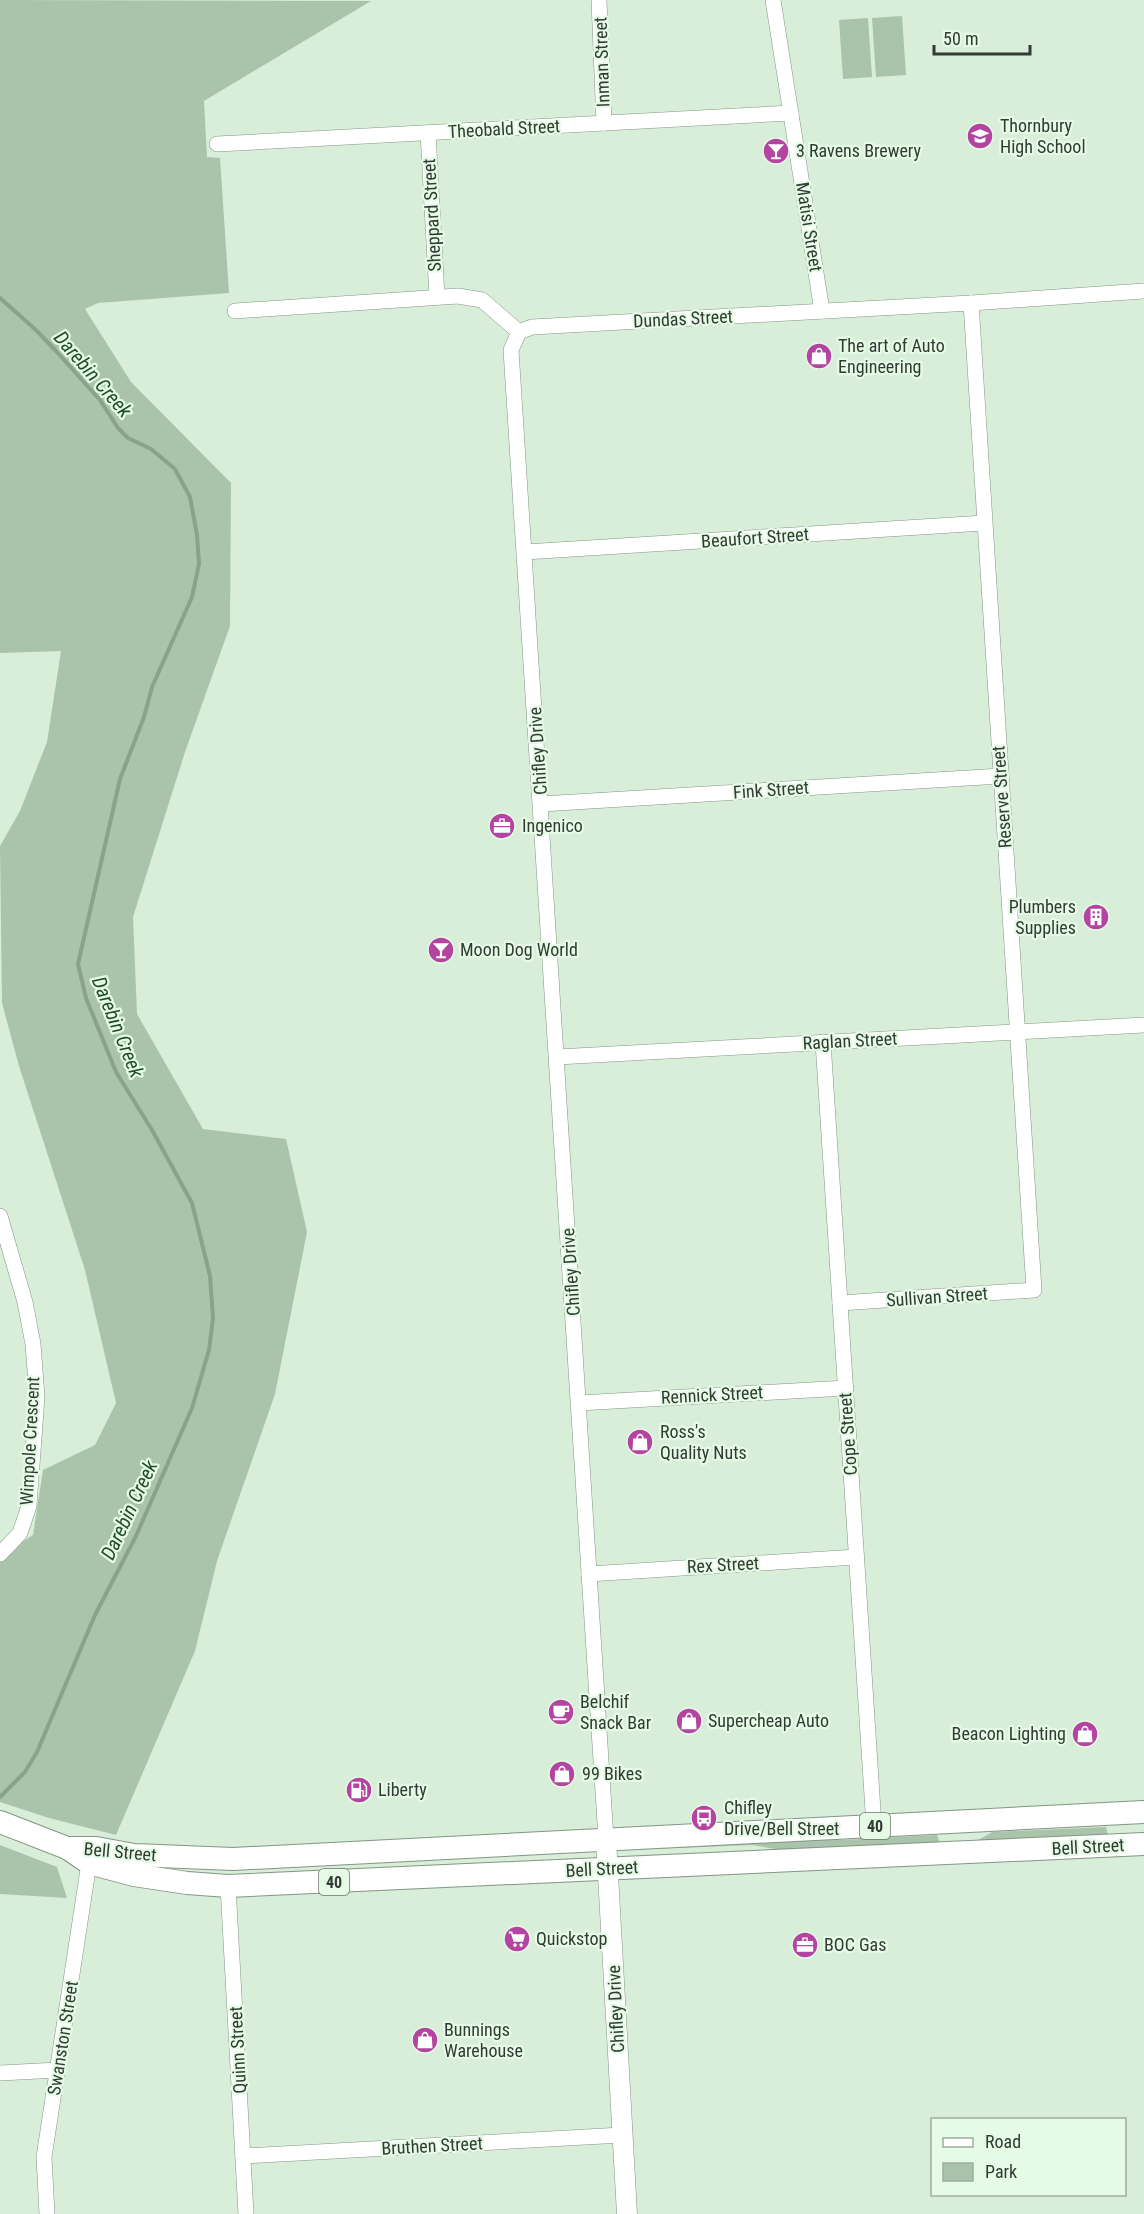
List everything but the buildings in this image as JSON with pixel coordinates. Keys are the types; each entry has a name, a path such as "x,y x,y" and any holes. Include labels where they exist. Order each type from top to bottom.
{"highway":[{"name":"Bell Street","path":"67,1848 96,1848 134,1855 233,1859 1133,1813"},
{"path":"1133,1813 1134,1845"},
{"name":"Bell Street","path":"0,1822 67,1848 89,1863 134,1875 228,1886 1134,1845"},
{"path":"958,1822 959,1854"}],"main road":[{"name":"Chifley Drive","path":"606,1839 627,2214"}],"street":[{"name":"Inman Street","path":"599,0 604,123"},
{"name":"Matisi Street","path":"773,0 822,311"},
{"name":"Theobald Street","path":"217,144 791,113"},
{"name":"Sheppard Street","path":"428,133 436,297"},
{"name":"Dundas Street","path":"519,332 532,327 971,303 1144,291"},
{"path":"235,311 458,296 482,300 519,332"},
{"name":"Reserve Street","path":"971,303 1034,1290"},
{"name":"Chifley Drive","path":"519,332 511,350 606,1839"},
{"name":"Beaufort Street","path":"525,552 984,523"},
{"name":"Fink Street","path":"541,804 1001,776"},
{"name":"Raglan Street","path":"557,1057 1144,1025"},
{"name":"Cope Street","path":"823,1042 874,1826"},
{"name":"Wimpole Crescent","path":"0,1216 25,1302 33,1344 36,1397 29,1506 20,1533 0,1554"},
{"name":"Sullivan Street","path":"840,1303 1034,1290"},
{"name":"Rennick Street","path":"579,1403 846,1388"},
{"name":"Rex Street","path":"589,1574 856,1557"},
{"name":"Swanston Street","path":"47,2214 44,2157 89,1863"},
{"name":"Quinn Street","path":"228,1886 246,2214"},
{"path":"0,2073 58,2070"},
{"name":"Bruthen Street","path":"243,2156 622,2135"}],"green space":[{"path":"0,0 371,1 204,101 207,157 220,158 229,293 98,303 85,309 131,382 231,483 230,626 185,752 133,917 137,1014 203,1129 286,1139 307,1232 275,1394 217,1561 195,1651 116,1835 49,1818 0,1802 0,1556 33,1535 43,1470 95,1445 116,1403 85,1270 19,1066 2,1003 0,846 20,811 47,742 61,651 0,653"},
{"path":"902,16 906,75 876,77 872,18"},
{"path":"868,18 872,77 843,79 839,20"},
{"path":"1106,1827 1108,1836 973,1843 992,1832"},
{"path":"937,1835 940,1843 792,1852 752,1845 625,1850 806,1837 842,1840"},
{"path":"0,1845 57,1867 67,1898 0,1894"}],"waterway":[{"name":"Darebin Creek","path":"0,298 56,351 100,400 118,428 128,438 151,449 175,469 190,497 197,535 199,564 192,597 152,687 144,717 120,779 78,964 86,998 116,1072 152,1130 192,1203 210,1276 213,1318 209,1350 192,1408 136,1536 95,1615 37,1752 25,1772 0,1797"}],"place":[{"name":"Thornbury High School","path":"980,136"},
{"name":"3 Ravens Brewery","path":"776,151"},
{"name":"The art of Auto Engineering","path":"819,356"},
{"name":"Ingenico","path":"502,826"},
{"name":"Plumbers Supplies","path":"1096,917"},
{"name":"Moon Dog World","path":"441,950"},
{"name":"Ross's Quality Nuts","path":"640,1442"},
{"name":"Belchif Snack Bar","path":"561,1712"},
{"name":"Supercheap Auto","path":"689,1721"},
{"name":"Beacon Lighting","path":"1085,1734"},
{"name":"99 Bikes","path":"562,1774"},
{"name":"Liberty","path":"359,1790"},
{"name":"Chifley Drive/Bell Street","path":"704,1818"},
{"name":"Quickstop","path":"517,1939"},
{"name":"BOC Gas","path":"805,1945"},
{"name":"Bunnings Warehouse","path":"425,2040"}]}
